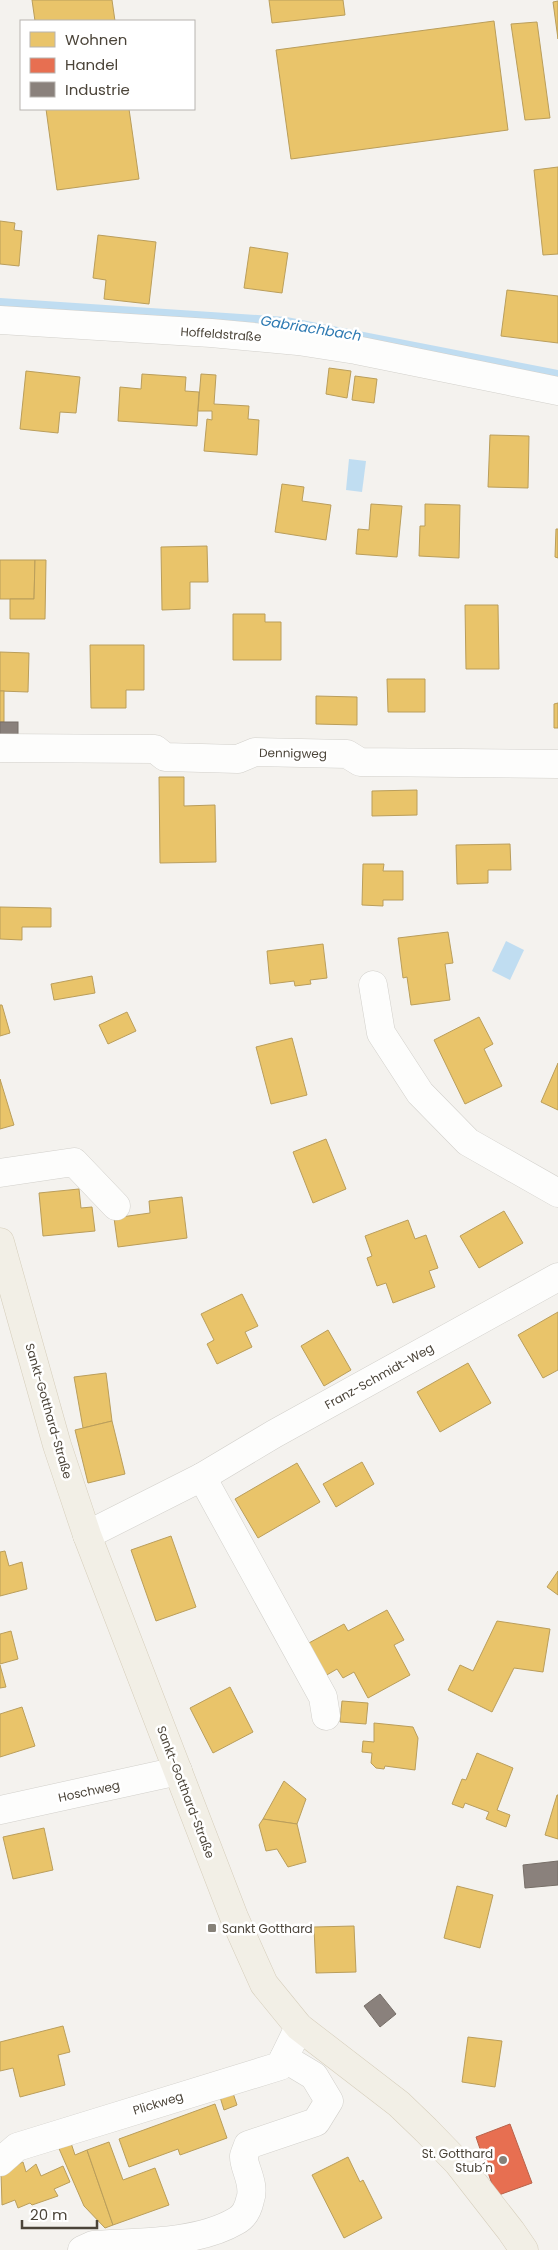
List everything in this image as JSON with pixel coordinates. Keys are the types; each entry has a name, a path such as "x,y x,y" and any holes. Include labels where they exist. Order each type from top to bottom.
{"main road":[{"name":"Sankt-Gotthard-Straße","path":"0,1242 58,1445 87,1535 250,1955 264,1984 299,2027 398,2104 426,2130 458,2163 524,2250"}],"street":[{"name":"Hoffeldstraße","path":"0,320 211,333 298,341 356,350 558,391"},
{"name":"Dennigweg","path":"0,748 155,749 165,757 238,759 255,752 347,754 360,762 558,764"},
{"path":"373,985 381,1033 420,1093 468,1142 558,1193"},
{"path":"0,1174 74,1162 116,1206"},
{"name":"Franz-Schmidt-Weg","path":"87,1535 202,1477 558,1277"},
{"path":"202,1477 323,1697 326,1716"},
{"name":"Hoschweg","path":"0,1810 178,1771"},
{"path":"82,2250 93,2245 188,2237 208,2233 236,2221 245,2213 252,2198 250,2175 244,2157 248,2144 316,2122 330,2101 314,2076 284,2058 299,2027"},
{"name":"Plickweg","path":"0,2162 17,2147 280,2066 284,2058"}],"water":[{"path":"349,459 366,461 362,492 346,490"},
{"path":"506,941 524,950 510,980 492,971"}],"building: Wohnen":[{"path":"32,0 112,0 115,20 35,20"},
{"path":"269,0 343,0 345,15 272,23"},
{"path":"558,1 558,39 553,2"},
{"path":"494,21 508,130 291,159 276,50"},
{"path":"537,22 550,118 525,120 511,24"},
{"path":"46,110 129,110 139,179 57,190"},
{"path":"558,167 558,254 543,255 534,170"},
{"path":"0,221 15,223 14,230 22,231 19,266 0,264"},
{"path":"98,235 156,242 149,304 104,299 106,280 93,278"},
{"path":"250,247 288,253 282,293 244,288"},
{"path":"507,290 558,296 558,343 501,336"},
{"path":"329,368 351,371 347,398 326,394"},
{"path":"26,371 80,377 76,413 60,412 58,433 20,429"},
{"path":"142,374 186,377 185,391 199,392 197,426 118,421 120,387 141,389"},
{"path":"201,374 216,375 214,404 249,406 248,419 259,420 257,455 204,451 207,419 212,420 212,411 198,411"},
{"path":"355,376 377,379 374,403 352,400"},
{"path":"490,435 529,436 528,488 488,487"},
{"path":"282,484 304,487 302,501 331,505 326,540 275,532"},
{"path":"371,504 402,506 397,557 356,554 358,529 369,530"},
{"path":"425,504 460,505 459,558 419,556 420,526 425,526"},
{"path":"556,529 558,529 558,558 555,557"},
{"path":"207,546 208,582 190,582 190,609 162,610 161,547"},
{"path":"0,560 35,560 34,599 0,599"},
{"path":"35,560 46,560 45,619 10,619 10,599 34,599"},
{"path":"465,605 498,605 499,669 466,669"},
{"path":"233,614 265,614 265,622 281,622 281,660 233,660"},
{"path":"90,645 144,645 144,690 126,690 126,708 91,708"},
{"path":"0,652 29,653 28,692 0,691"},
{"path":"387,679 425,679 425,712 388,712"},
{"path":"0,691 4,691 4,722 0,722"},
{"path":"316,696 357,697 357,725 316,724"},
{"path":"558,703 558,728 554,728 554,704"},
{"path":"159,777 184,777 184,806 215,805 216,862 160,863"},
{"path":"417,790 417,815 372,816 372,791"},
{"path":"510,844 511,870 488,870 488,883 457,884 456,845"},
{"path":"363,864 384,864 383,871 403,871 403,900 383,900 383,906 362,905"},
{"path":"0,907 51,908 51,927 22,927 22,940 0,939"},
{"path":"448,932 453,963 445,964 450,1000 411,1005 407,977 403,978 398,938"},
{"path":"323,944 327,978 310,980 311,984 295,986 294,981 270,984 267,951"},
{"path":"92,976 95,993 54,1000 51,984"},
{"path":"0,1005 2,1005 10,1033 0,1036"},
{"path":"127,1012 136,1031 108,1044 99,1025"},
{"path":"479,1017 493,1044 484,1049 502,1086 465,1104 434,1040"},
{"path":"292,1038 307,1095 271,1104 256,1047"},
{"path":"558,1063 558,1110 541,1102"},
{"path":"0,1079 14,1125 0,1129"},
{"path":"326,1139 346,1189 313,1203 293,1152"},
{"path":"79,1189 81,1208 92,1207 95,1231 43,1236 39,1193"},
{"path":"182,1197 187,1238 118,1247 114,1218 150,1213 149,1201"},
{"path":"504,1211 523,1243 479,1268 460,1236"},
{"path":"408,1220 415,1239 426,1235 438,1268 429,1271 435,1287 393,1303 386,1283 377,1286 367,1258 372,1256 365,1236"},
{"path":"242,1294 258,1326 245,1332 252,1347 217,1364 207,1344 214,1340 201,1314"},
{"path":"558,1312 558,1370 543,1378 518,1335"},
{"path":"328,1330 351,1370 324,1386 301,1346"},
{"path":"468,1363 491,1403 440,1432 417,1392"},
{"path":"106,1373 112,1421 83,1428 74,1377"},
{"path":"112,1421 125,1474 88,1483 75,1430"},
{"path":"362,1462 374,1484 336,1507 323,1484"},
{"path":"297,1463 320,1502 258,1538 235,1499"},
{"path":"171,1536 196,1607 156,1621 131,1550"},
{"path":"5,1551 9,1566 22,1562 27,1589 0,1596 0,1552"},
{"path":"558,1571 558,1595 547,1587"},
{"path":"387,1610 404,1640 394,1645 410,1675 368,1698 354,1672 343,1678 337,1669 325,1676 307,1644 344,1624 348,1631"},
{"path":"497,1621 550,1629 543,1672 514,1668 492,1712 448,1690 460,1665 473,1671"},
{"path":"11,1631 18,1659 0,1664 0,1634"},
{"path":"0,1665 6,1687 0,1688"},
{"path":"230,1687 253,1732 213,1753 190,1708"},
{"path":"342,1701 368,1703 366,1724 340,1722"},
{"path":"22,1707 35,1746 0,1757 0,1714"},
{"path":"374,1723 413,1727 418,1738 415,1770 385,1766 384,1769 376,1768 371,1763 372,1753 362,1752 363,1741 374,1742"},
{"path":"477,1753 513,1768 497,1810 510,1815 506,1827 486,1819 489,1812 465,1803 463,1808 452,1804 462,1779 466,1780"},
{"path":"284,1781 306,1799 297,1824 263,1819"},
{"path":"558,1795 558,1839 545,1835"},
{"path":"263,1819 297,1824 306,1862 288,1867 277,1849 266,1851 259,1825"},
{"path":"44,1828 53,1870 13,1879 3,1837"},
{"path":"457,1886 493,1895 480,1948 444,1938"},
{"path":"354,1926 356,1972 316,1973 314,1927"},
{"path":"63,2026 70,2052 58,2055 65,2085 20,2097 13,2068 0,2071 0,2042"},
{"path":"468,2037 502,2041 495,2087 462,2082"},
{"path":"233,2093 237,2105 224,2110 220,2097"},
{"path":"215,2104 227,2138 180,2155 178,2149 129,2167 119,2139"},
{"path":"69,2137 75,2155 87,2150 113,2225 105,2228 84,2206 57,2144"},
{"path":"109,2142 123,2180 155,2168 169,2205 113,2225 87,2150"},
{"path":"348,2157 360,2182 363,2180 382,2218 344,2238 312,2175"},
{"path":"23,2162 26,2172 36,2164 41,2176 63,2166 70,2182 54,2189 58,2196 32,2205 30,2203 18,2208 15,2200 2,2205 1,2172"}],"building: Handel":[{"name":"St. Gotthard Stub´n","path":"510,2124 532,2183 496,2196 476,2137"}],"building: Industrie":[{"path":"0,722 18,722 18,735 0,735"},
{"path":"558,1861 558,1885 525,1888 523,1865"},
{"path":"380,1994 396,2014 380,2027 364,2006"}],"waterway":[{"name":"Gabriachbach","path":"0,302 286,321 558,374"}],"place":[{"name":"Sankt Gotthard","path":"212,1928"},
{"name":"St. Gotthard Stub´n","path":"503,2160"}]}
